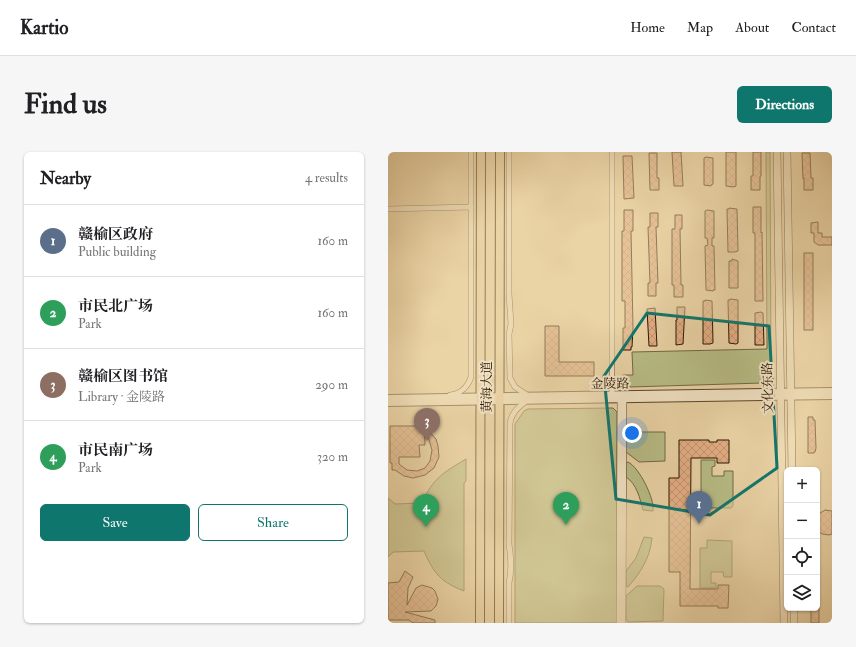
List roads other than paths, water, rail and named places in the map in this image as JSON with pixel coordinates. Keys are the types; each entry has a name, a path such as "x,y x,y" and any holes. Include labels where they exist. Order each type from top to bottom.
{"main road":[{"name":"黄海大道","path":"480,152 480,623"},
{"name":"黄海大道","path":"499,623 500,152"},
{"name":"文化东路","path":"777,152 784,623"},
{"name":"文化东路","path":"787,152 792,467"},
{"path":"794,611 794,623"}],"street":[{"path":"406,398 410,396 454,395 465,388 471,377 471,152"},
{"path":"509,152 509,294 511,317 509,334 510,378 514,387 527,398 515,410 510,423 509,623"},
{"path":"612,152 612,395"},
{"path":"471,207 480,198"},
{"path":"388,209 471,207 480,215"},
{"name":"金陵路","path":"527,398 780,395 832,391"},
{"name":"金陵路","path":"791,394 832,396"},
{"name":"金陵路","path":"388,398 499,399 612,395 622,397"},
{"path":"619,623 622,397"},
{"path":"622,397 623,623"},
{"name":"金陵路","path":"388,403 480,399"}],"place":[{"name":"赣榆区图书馆","path":"427,441"},
{"name":"赣榆区政府","path":"699,524"},
{"name":"市民北广场","path":"566,525"},
{"name":"市民南广场","path":"426,527"}]}
